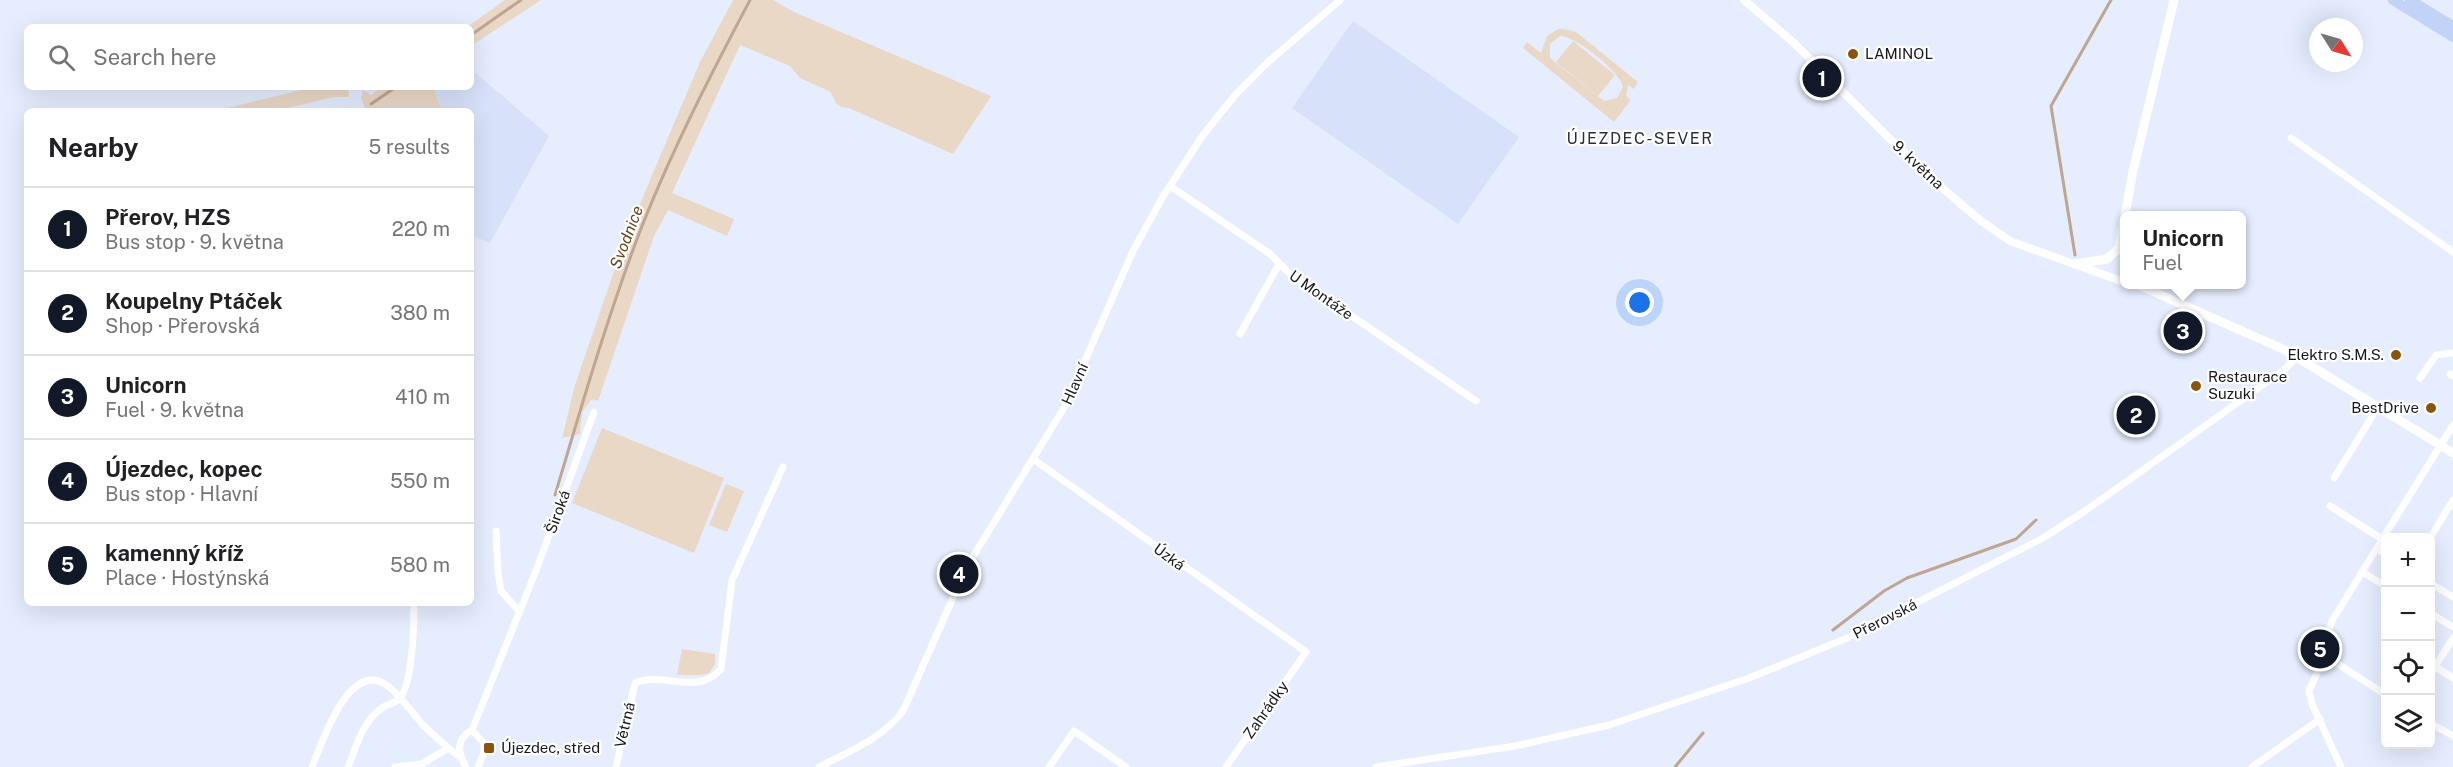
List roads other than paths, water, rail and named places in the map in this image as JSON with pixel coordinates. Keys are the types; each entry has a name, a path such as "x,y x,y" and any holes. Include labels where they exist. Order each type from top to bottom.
{"main road":[{"path":"2127,211 2174,0"},
{"path":"2393,0 2453,37"},
{"path":"2410,0 2453,26"},
{"path":"2075,264 2101,261 2117,252 2120,245"},
{"path":"2145,289 2250,333 2297,357 2453,453"}],"street":[{"name":"Hlavní","path":"819,767 874,739 894,723 903,711 966,568 1065,406 1133,251 1170,186 1203,135 1236,94 1268,62 1340,0"},
{"name":"9. května","path":"1744,0 1794,43 1921,170 1981,221 2010,241 2120,281"},
{"path":"2291,138 2453,252"},
{"name":"U Montáže","path":"1170,186 1270,254 1289,273 1476,401"},
{"path":"1240,334 1279,264"},
{"path":"2420,378 2436,355 2453,353"},
{"name":"Přerovská","path":"1376,767 1416,764 1515,746 1609,725 1749,678 1847,638 2043,538 2190,437 2285,369 2297,357"},
{"path":"2334,478 2378,407"},
{"name":"Široká","path":"461,758 458,748 460,741 472,730 545,547 594,412"},
{"path":"2386,533 2453,425"},
{"name":"Úzká","path":"1033,459 1306,652"},
{"name":"Větrná","path":"616,767 635,683 644,680 695,684 715,676 721,669 732,580 783,467"},
{"path":"2432,533 2453,500"},
{"path":"2330,506 2381,538"},
{"path":"496,531 501,591 518,610"},
{"path":"2341,767 2309,691 2327,646 2329,627 2381,541"},
{"path":"2376,549 2381,552"},
{"path":"2362,572 2381,584"},
{"path":"2435,586 2453,597"},
{"path":"348,767 362,731 375,713 399,699 409,674 414,634 414,606"},
{"path":"2435,617 2453,627"},
{"path":"2453,639 2436,667 2453,678"},
{"path":"2327,646 2338,664 2381,692"},
{"name":"Zahrádky","path":"1226,767 1306,652"},
{"path":"312,767 344,697 358,684 367,680 386,684 448,748 461,758 466,767"},
{"path":"2252,767 2320,719"},
{"path":"2435,726 2453,736"},
{"path":"472,730 484,743 484,752 478,767"},
{"path":"1049,767 1074,731 1126,767"},
{"path":"395,767 422,764 448,748"}],"waterway":[{"path":"474,33 521,0"},
{"name":"Svodnice","path":"555,495 585,394 642,226 666,168 750,0"},
{"path":"2075,255 2051,106 2111,0"},
{"path":"371,104 392,90"},
{"path":"1833,630 1884,591 1907,578 2016,539 2036,520"},
{"path":"1675,767 1703,733"}],"place":[{"name":"LAMINOL","path":"1853,54"},
{"name":"Přerov, HZS","path":"1822,78"},
{"name":"Unicorn","path":"2183,331"},
{"name":"Elektro S.M.S.","path":"2396,355"},
{"name":"Restaurace Suzuki","path":"2196,386"},
{"name":"BestDrive","path":"2431,408"},
{"name":"Koupelny Ptáček","path":"2136,415"},
{"name":"Újezdec, kopec","path":"959,574"},
{"name":"kamenný kříž","path":"2320,649"},
{"name":"Újezdec, střed","path":"489,748"}],"district":[{"name":"ÚJEZDEC-SEVER","path":"1640,138"}]}
